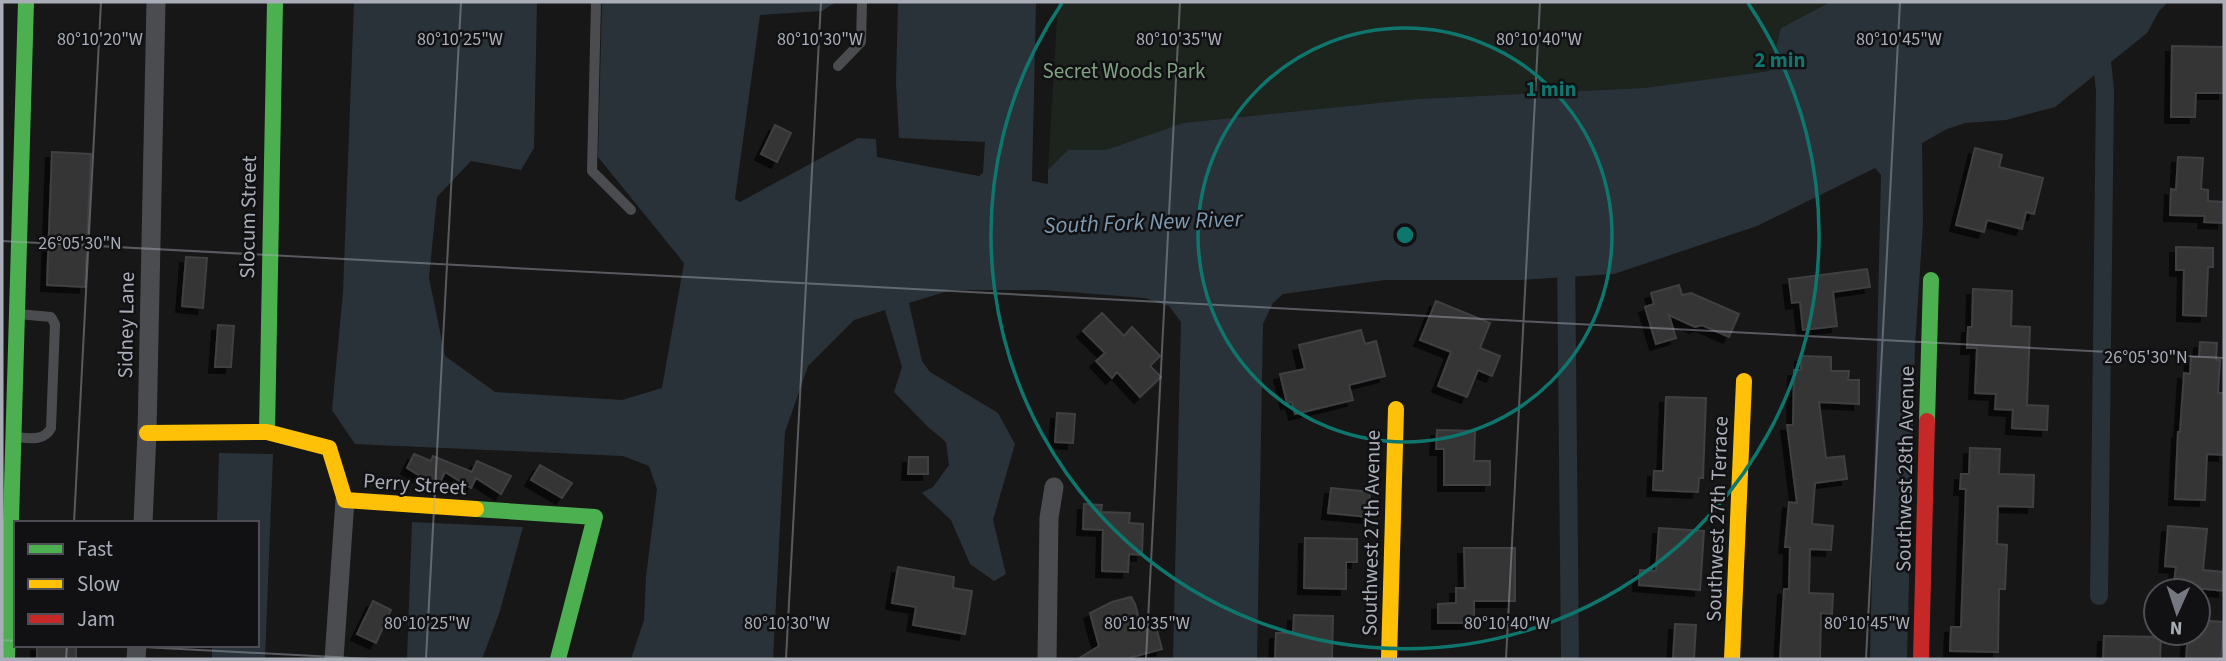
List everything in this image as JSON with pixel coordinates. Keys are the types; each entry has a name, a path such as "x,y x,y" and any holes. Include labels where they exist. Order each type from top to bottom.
{"street":[{"name":"Sidney Lane","path":"143,521 156,2"},
{"name":"Slocum Street","path":"267,432 275,2"},
{"path":"7,659 26,8"},
{"name":"Southwest 28th Avenue","path":"1921,659 1931,280"},
{"name":"Southwest 27th Terrace","path":"1732,659 1744,381"},
{"name":"Southwest 27th Avenue","path":"1389,659 1396,409"},
{"name":"Perry Street","path":"147,433 267,432 329,448 345,500 595,517 558,659"},
{"path":"1046,659 1049,518 1054,487"},
{"path":"334,659 345,500"}],"lane":[{"path":"596,2 593,171 631,211"},
{"path":"838,66 861,42 862,2"},
{"path":"14,438 42,438 48,435 51,428 55,324 51,317 44,314 17,314"}],"green space":[{"name":"Secret Woods Park","path":"1058,2 1830,2 1781,28 1771,71 1644,88 1417,99 1183,123 1106,150 1068,150 1048,170"}],"water":[{"name":"South Fork New River","path":"354,2 537,2 534,148 521,170 471,161 437,197 429,278 445,356 495,392 622,400 662,388 684,263 598,157 602,2 836,2 822,11 760,15 735,199 740,202 858,138 876,139 877,157 979,176 983,173 985,142 899,138 896,83 898,2 1036,2 1032,181 1048,184 1048,170 1068,150 1106,150 1183,123 1417,99 1644,88 1770,71 1781,28 1830,2 2168,2 2159,11 2147,33 2055,107 2006,120 1965,123 1947,129 1922,143 1923,224 1915,346 1907,659 1870,659 1881,175 1875,168 1757,226 1614,274 1521,280 1385,280 1283,294 1273,303 1263,324 1257,659 1173,659 1181,322 1169,306 1145,298 1044,290 951,290 909,303 922,361 930,372 998,413 1015,444 993,520 1006,574 994,581 970,564 951,520 922,493 933,487 949,465 946,442 894,392 902,367 885,310 854,320 808,366 785,432 773,659 631,659 644,620 646,577 657,489 649,466 623,456 355,444 332,410 343,292"},
{"path":"219,453 273,454 265,659 212,659 212,647 259,647 259,521 217,521"},
{"path":"412,522 523,527 499,614 482,659 407,659"}],"building":[{"path":"2172,46 2224,47 2224,93 2196,93 2195,117 2171,117"},
{"path":"775,125 791,133 777,162 761,154"},
{"path":"1975,148 2002,155 1999,167 2043,178 2034,214 2026,212 2022,229 1987,220 1984,232 1956,225"},
{"path":"52,152 91,154 85,287 47,285"},
{"path":"2178,157 2203,158 2201,189 2208,190 2208,201 2224,202 2223,223 2204,222 2205,216 2170,215 2171,189 2176,190"},
{"path":"2176,247 2213,248 2213,267 2208,267 2206,316 2183,315 2184,270 2176,270"},
{"path":"186,257 207,258 203,308 182,306"},
{"path":"1867,269 1870,287 1833,292 1837,326 1803,330 1800,302 1792,303 1789,279"},
{"path":"1679,285 1682,295 1691,293 1739,314 1729,337 1702,325 1695,327 1669,315 1676,338 1656,344 1645,307 1654,304 1651,293"},
{"path":"1973,289 2012,291 2011,326 2030,327 2027,405 2048,406 2047,430 2012,428 2013,410 1995,409 1996,394 1975,393 1977,348 1967,348 1968,327 1972,327"},
{"path":"1436,301 1490,323 1480,348 1500,356 1492,376 1478,370 1467,397 1438,386 1451,352 1420,340"},
{"path":"1102,313 1124,336 1132,327 1160,356 1150,366 1161,377 1140,397 1117,372 1112,378 1096,361 1105,353 1083,331"},
{"path":"218,325 234,326 231,367 215,367"},
{"path":"1361,330 1365,344 1376,341 1385,376 1349,385 1353,400 1295,414 1292,402 1287,403 1280,374 1305,369 1299,345"},
{"path":"2200,342 2217,343 2216,360 2220,360 2218,393 2224,393 2224,455 2207,454 2205,500 2175,499 2184,373 2190,374 2191,357 2199,357"},
{"path":"1801,356 1831,357 1831,371 1849,371 1848,380 1859,380 1859,404 1819,402 1826,458 1844,456 1847,479 1815,483 1812,524 1833,526 1831,550 1810,549 1809,593 1833,594 1832,614 1821,613 1820,659 1780,659 1784,589 1789,589 1790,547 1785,547 1789,502 1797,503 1787,425 1793,425 1794,370 1801,370"},
{"path":"1666,397 1706,398 1703,478 1699,478 1698,492 1653,490 1654,471 1663,471"},
{"path":"1057,413 1075,414 1073,443 1055,442"},
{"path":"1437,430 1475,431 1474,461 1490,461 1490,485 1444,485 1444,449 1436,449"},
{"path":"1970,448 2000,449 1999,474 2034,475 2033,507 1998,506 1997,544 2007,545 2005,589 1999,589 1998,652 1950,651 1951,627 1961,627 1966,489 1960,489 1961,474 1969,474"},
{"path":"414,454 431,461 433,456 472,472 477,461 511,476 501,494 476,478 471,488 445,472 438,487 407,468"},
{"path":"909,457 928,457 928,474 908,474"},
{"path":"540,465 572,483 562,498 531,480"},
{"path":"1331,488 1370,492 1368,517 1328,513"},
{"path":"1084,504 1102,505 1101,512 1130,513 1129,523 1143,524 1142,555 1129,554 1128,572 1102,571 1103,530 1083,529"},
{"path":"2168,526 2207,529 2203,570 2224,572 2224,591 2212,590 2212,577 2175,577 2176,567 2165,566"},
{"path":"1659,528 1704,531 1700,590 1639,585 1640,570 1656,571"},
{"path":"1305,538 1357,539 1357,562 1346,562 1346,589 1304,588"},
{"path":"1464,548 1515,548 1515,601 1474,601 1474,623 1438,623 1438,604 1456,603 1456,588 1465,588"},
{"path":"898,567 954,577 953,588 972,591 965,634 913,625 916,607 892,603"},
{"path":"1131,597 1142,630 1156,627 1162,649 1125,659 1078,659 1099,646 1090,613 1112,602"},
{"path":"373,601 391,610 376,643 357,634"},
{"path":"1294,615 1333,616 1332,659 1275,659 1276,633 1293,633"},
{"path":"2212,621 2224,622 2221,659 2186,659 2187,647 2212,647"},
{"path":"1675,624 1696,625 1694,659 1673,659"},
{"path":"2104,636 2142,637 2142,647 2161,647 2160,659 2103,659"},
{"path":"37,647 76,647 76,659 37,659"}],"waterway":[{"path":"2086,2 2099,46 2105,91 2099,596"},
{"path":"1566,253 1570,659"}],"traffic: fast":[{"path":"7,659 26,2"},
{"path":"267,432 275,2"},
{"path":"1927,421 1931,280"},
{"path":"476,509 595,517 558,659"}],"traffic: slow":[{"path":"1732,659 1744,381"},
{"path":"1389,659 1396,409"},
{"path":"147,433 267,432 329,448 345,500 476,509"}],"traffic: jam":[{"path":"1921,659 1927,421"}]}
